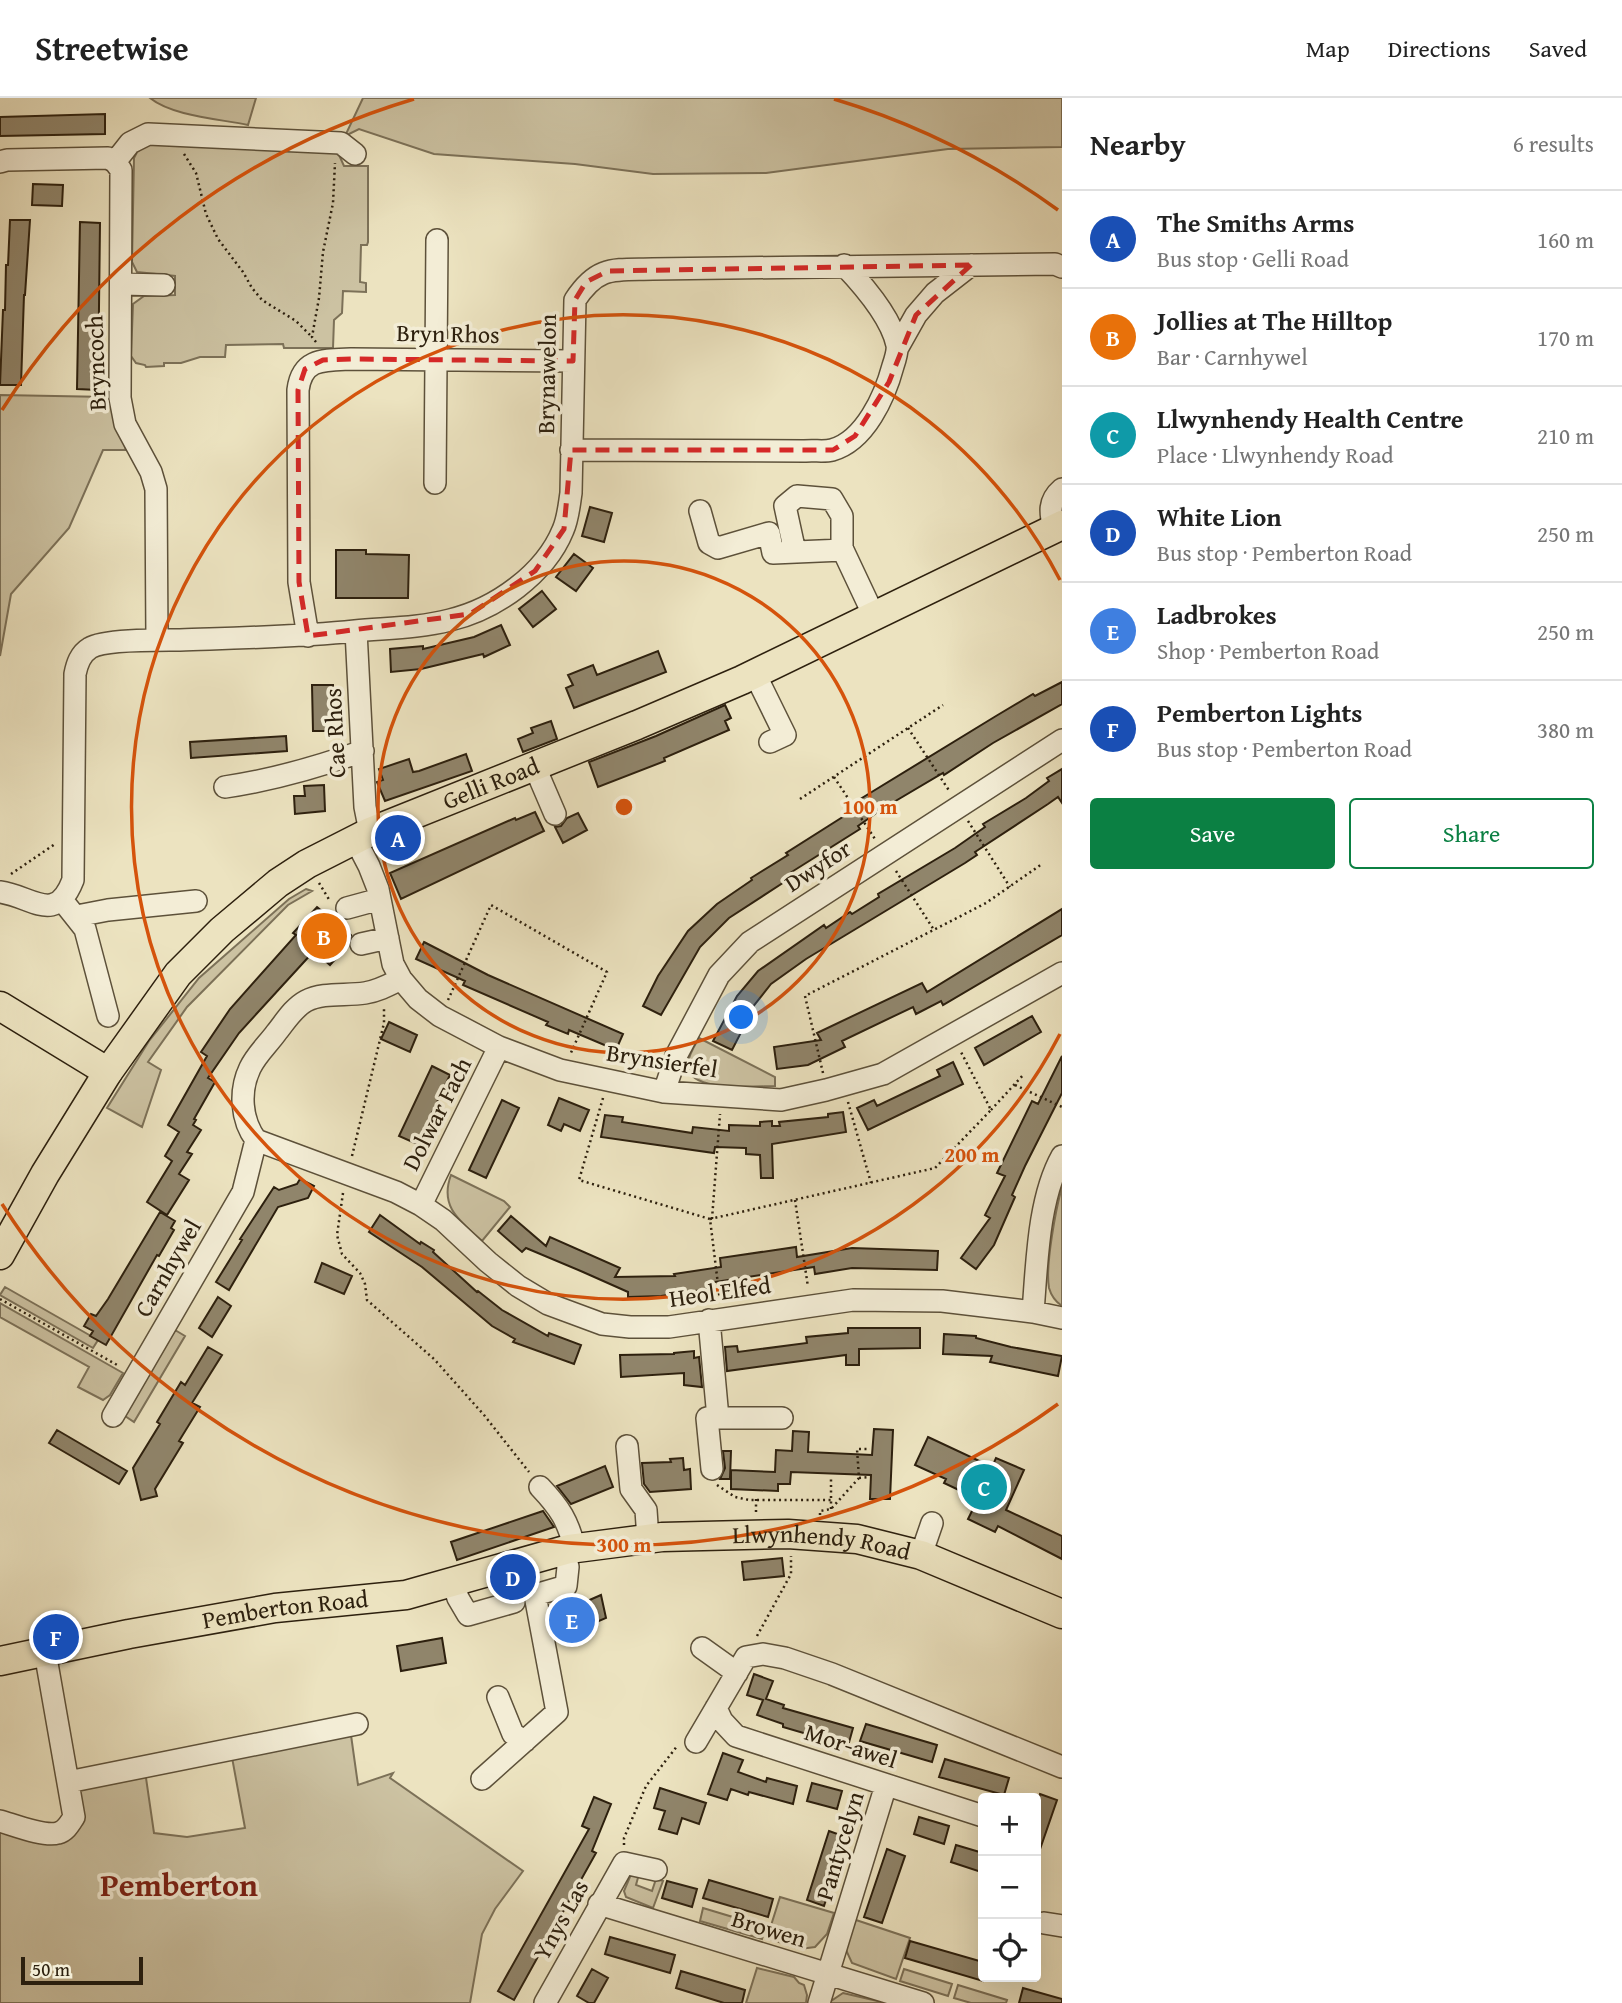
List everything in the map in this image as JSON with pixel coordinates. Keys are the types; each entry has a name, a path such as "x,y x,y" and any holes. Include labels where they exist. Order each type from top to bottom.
{"main road":[{"name":"Gelli Road","path":"0,1255 45,1174 108,1072 178,974 222,930 278,883 307,864 363,836 755,674 1058,527"},
{"path":"0,1006 108,1072"},
{"name":"Llwynhendy Road","path":"569,1550 648,1539 805,1535 858,1539 920,1555 1062,1614"},
{"name":"Pemberton Road","path":"0,1661 275,1608 406,1595 569,1550"}],"street":[{"path":"0,162 108,158 115,162 130,143 148,134 348,149"},
{"name":"Bryncoch","path":"115,162 121,170 122,181 120,398 125,424 151,472 156,489 157,640"},
{"path":"435,484 437,240"},
{"name":"Brynawelon","path":"308,636 402,628 470,614 514,589 535,571 552,551 564,529 571,494 575,300 586,282 608,271 1060,263"},
{"path":"844,265 866,288 898,347"},
{"path":"571,450 833,450 855,436 872,414 889,382 898,347 916,315 936,293 971,265"},
{"path":"121,284 164,285"},
{"path":"0,892 40,906 51,906 62,900 73,880 77,664 89,648 99,644 157,640 308,636 299,582 298,390 299,379 305,369 323,360"},
{"name":"Bryn Rhos","path":"323,360 573,361"},
{"path":"1058,527 1050,509 1056,494 1062,489"},
{"path":"795,552 785,506 797,496 832,499 842,516 843,550 874,616"},
{"path":"700,511 709,543 718,548 769,533 773,553 843,550"},
{"name":"Cae Rhos","path":"356,631 365,807 363,836"},
{"path":"755,674 785,736 771,742"},
{"name":"Dwyfor","path":"664,1092 676,1056 719,975 750,942 1062,740"},
{"path":"225,787 254,783 321,766 363,751"},
{"path":"534,765 555,814"},
{"name":"Brynsierfel","path":"363,836 388,938 393,964 392,984 440,1016 499,1047 563,1071 664,1092 781,1100 883,1074 1062,973"},
{"path":"347,908 380,899"},
{"path":"62,900 85,929 108,1016"},
{"path":"76,916 196,901"},
{"path":"361,944 388,938"},
{"path":"392,984 367,993 317,997 295,1009 250,1066 243,1102 245,1119 256,1140 396,1192 421,1205"},
{"name":"Dolwar Fach","path":"421,1205 499,1047"},
{"name":"Carnhywel","path":"113,1416 243,1192 256,1140"},
{"path":"1032,1312 1045,1209 1054,1170 1062,1156"},
{"name":"Heol Elfed","path":"421,1205 443,1220 518,1286 548,1304 602,1324 669,1327 853,1300 942,1301 1062,1318"},
{"path":"716,1319 718,1418"},
{"path":"712,1469 707,1418 782,1418"},
{"path":"627,1446 631,1489 646,1510 648,1539"},
{"path":"482,1779 557,1712 535,1595 566,1586 570,1528 561,1510 540,1487"},
{"path":"920,1555 932,1523"},
{"path":"453,1582 468,1615 514,1602"},
{"path":"702,1648 741,1665"},
{"path":"0,1821 37,1832 57,1834 68,1827 74,1817 45,1652"},
{"path":"696,1742 741,1665 763,1654 785,1658 832,1674 1062,1767"},
{"path":"498,1697 513,1734 525,1741"},
{"name":"Mor-awel","path":"716,1708 722,1721 736,1736 978,1814"},
{"path":"68,1782 357,1724"},
{"name":"Pantycelyn","path":"818,2003 886,1786"},
{"path":"624,1863 656,1870"},
{"name":"Ynys Las","path":"545,2003 624,1863"},
{"name":"Browen","path":"599,1904 923,2003"}],"path":[{"path":"312,337 318,308 323,252 333,203 334,165 348,149"},
{"path":"181,151 196,173 206,214 218,239 262,300 296,321 312,337 323,360"},
{"path":"800,799 943,705"},
{"path":"908,728 1010,887"},
{"path":"834,776 934,930"},
{"path":"12,873 74,831"},
{"path":"871,1183 835,1088 805,996 986,903 1042,864"},
{"path":"440,1016 491,905 607,972 563,1071"},
{"path":"392,984 338,1212 337,1236 342,1254 360,1273 365,1283 367,1300 434,1359 484,1415 540,1487"},
{"path":"953,1036 991,1110"},
{"path":"609,1080 579,1180 711,1219 935,1168 1024,1074"},
{"path":"1015,1084 1062,1107"},
{"path":"716,1319 711,1219 722,1097"},
{"path":"795,1200 810,1306"},
{"path":"0,1299 136,1375"},
{"path":"859,1478 858,1449 870,1449"},
{"path":"712,1469 716,1485 736,1497 756,1500 831,1500"},
{"path":"831,1477 831,1509"},
{"path":"741,1665 791,1574 805,1535 820,1511 831,1509 859,1478 870,1477"},
{"path":"756,1500 756,1514"},
{"path":"624,1863 624,1838 646,1786 680,1742 696,1742"}],"highlighted area":[{"path":"971,265 916,315 889,382 855,436 833,450 571,450 564,529 535,571 470,614 308,636 299,582 298,390 305,369 323,360 351,359 573,361 575,300 586,282 608,271"}],"shaded area":[{"path":"150,98 256,98 248,125 183,113"},
{"path":"363,98 1062,98 1062,147 948,149 766,173 653,174 575,164 434,154 359,129 345,136"},
{"path":"148,144 328,147 339,155 344,166 368,166 368,242 367,245 361,245 360,282 366,283 366,292 343,291 342,313 334,320 333,348 284,348 283,344 226,345 225,357 200,357 181,363 164,363 164,366 146,367 136,363 131,356 133,304 144,296 175,295 175,276 137,272 132,262 134,158 137,152"},
{"path":"0,395 109,397 126,450 103,450 69,528 11,594 0,656"},
{"path":"306,889 312,891 288,905 187,1007 148,1062 161,1070 142,1127 107,1108 149,1041 199,978 289,899"},
{"path":"699,1038 775,1077 775,1086 723,1086 698,1080 690,1073 688,1063"},
{"path":"451,1175 504,1201 510,1207 482,1241 459,1220 450,1205 448,1186"},
{"path":"1062,1187 1062,1306 1051,1293 1048,1278 1052,1237"},
{"path":"5,1287 98,1340 93,1348 0,1295"},
{"path":"0,1303 123,1373 110,1395 103,1400 78,1387 89,1367 0,1317"},
{"path":"175,1330 185,1336 134,1422 125,1416"},
{"path":"350,1728 358,1785 393,1773 390,1778 523,1871 495,1909 482,1934 470,2003 0,2003 0,1830 53,1843 76,1792 145,1771 154,1833 187,1837 245,1828 231,1752"},
{"path":"632,1872 639,1874 636,1885 652,1891 656,1879 663,1881 653,1908 626,1897 624,1891"},
{"path":"780,1897 834,1913 827,1934 815,1947 800,1949 767,1938"},
{"path":"703,1908 766,1927 762,1939 700,1921"},
{"path":"853,1919 910,1938 896,1979 852,1963 846,1950"},
{"path":"757,1968 794,1977 804,1985 806,2003 746,2003"},
{"path":"904,1969 952,1984 948,1996 900,1981"},
{"path":"958,1985 1007,2000 1006,2003 971,2003 954,1998"},
{"path":"843,1993 886,2003 828,2003"}],"building":[{"path":"105,114 105,134 0,136 0,117"},
{"path":"33,184 63,185 62,206 32,205"},
{"path":"10,220 30,220 21,385 0,385"},
{"path":"80,222 100,223 98,390 77,389"},
{"path":"590,507 612,513 604,542 582,536"},
{"path":"336,550 409,555 408,598 336,598"},
{"path":"574,554 593,568 576,591 556,577"},
{"path":"542,591 556,609 533,627 519,609"},
{"path":"501,625 510,645 484,657 483,654 421,669 391,672 390,649 423,646 423,649 474,637"},
{"path":"658,651 666,672 574,708 566,688 573,685 568,675 593,665 597,675"},
{"path":"1062,682 1062,704 882,809 858,826 860,829 790,873 792,877 729,918 700,947 661,1015 643,1006 658,976 688,931 717,904 788,855 786,853 860,806 857,801 1033,694 1035,696"},
{"path":"312,685 333,685 333,731 313,731"},
{"path":"725,705 731,718 725,721 729,730 664,758 665,761 598,787 589,762"},
{"path":"551,721 557,739 523,752 518,739 533,733 531,728"},
{"path":"286,736 287,751 191,758 190,742"},
{"path":"466,754 472,771 385,801 377,782 383,780 379,769 409,759 413,772 419,771"},
{"path":"1062,769 1062,803 1058,797 975,852 977,855 965,863 806,959 771,984 744,1018 748,1019 732,1050 713,1041 737,996 758,971 824,925 826,928 850,912 852,914 879,897 878,894 955,848 985,827 983,824 1026,798 1049,781 1047,778"},
{"path":"324,785 325,811 295,814 294,796 305,796 304,786"},
{"path":"535,812 544,831 401,899 390,873 515,818 516,820"},
{"path":"578,813 587,830 563,843 555,827 561,826 567,818"},
{"path":"317,907 351,935 348,945 330,965 314,951 239,1033 208,1078 215,1082 193,1125 201,1130 187,1152 192,1154 179,1174 189,1180 167,1215 147,1202 172,1161 165,1156 179,1132 168,1125 207,1056 201,1052 230,1009 296,935 293,933"},
{"path":"1062,909 1062,935 943,1005 941,1001 916,1014 913,1007 842,1041 845,1047 808,1065 777,1069 774,1047 821,1040 817,1033 922,983 927,992"},
{"path":"424,942 488,975 623,1034 616,1050 569,1030 568,1034 546,1025 548,1022 463,985 465,981 416,959"},
{"path":"1032,1016 1041,1032 984,1065 975,1048"},
{"path":"389,1022 417,1035 410,1052 381,1039"},
{"path":"1062,1056 1062,1093 1012,1195 1015,1197 994,1245 976,1269 961,1258 990,1218 985,1215 1005,1176 997,1173 1032,1101 1038,1104"},
{"path":"953,1062 963,1084 868,1130 857,1108 874,1100 877,1106 940,1076 937,1070"},
{"path":"432,1066 450,1075 417,1144 399,1136"},
{"path":"559,1098 589,1110 580,1131 564,1124 561,1131 548,1125"},
{"path":"502,1100 519,1108 486,1178 469,1170"},
{"path":"843,1112 846,1132 772,1144 773,1178 761,1178 760,1155 746,1154 746,1148 715,1147 714,1153 601,1137 605,1115 623,1117 622,1122 692,1133 693,1127 729,1131 729,1125 760,1126 760,1122 772,1121 772,1126 780,1126 779,1122 828,1117 828,1114"},
{"path":"300,1179 314,1186 308,1198 278,1207 229,1290 216,1282 274,1187 279,1190 297,1184"},
{"path":"160,1212 175,1221 171,1228 174,1230 106,1345 90,1336 93,1331 84,1326 91,1314 96,1316 108,1299"},
{"path":"380,1215 420,1244 421,1242 434,1250 433,1252 477,1292 502,1310 548,1336 549,1333 581,1345 574,1364 513,1342 515,1339 492,1326 422,1267 369,1232"},
{"path":"511,1216 546,1246 550,1237 620,1268 615,1277 675,1276 674,1274 721,1267 720,1258 796,1247 797,1257 852,1248 938,1251 937,1270 852,1268 815,1274 814,1267 708,1283 709,1289 661,1296 628,1297 628,1292 583,1272 526,1248 522,1252 498,1231"},
{"path":"322,1263 352,1276 344,1294 315,1282"},
{"path":"218,1297 231,1306 212,1337 199,1328"},
{"path":"848,1328 920,1328 920,1348 859,1349 859,1365 846,1365 846,1355 727,1371 725,1347 737,1346 738,1352 807,1343 806,1337 848,1333"},
{"path":"944,1334 976,1336 1011,1347 1062,1356 1058,1376 990,1362 992,1356 943,1354"},
{"path":"208,1347 222,1355 192,1403 200,1407 179,1441 183,1443 155,1489 157,1496 141,1500 133,1468 160,1424 157,1422 181,1382 185,1385"},
{"path":"694,1351 694,1358 699,1357 702,1387 684,1385 684,1373 621,1377 620,1355"},
{"path":"874,1429 893,1430 890,1499 870,1499 871,1475 791,1472 790,1484 778,1484 778,1491 731,1489 731,1470 775,1472 776,1450 792,1451 793,1431 809,1432 808,1452 872,1455"},
{"path":"57,1430 127,1471 119,1484 49,1443"},
{"path":"928,1437 992,1467 996,1458 1024,1470 1006,1510 1062,1536 1062,1559 998,1526 995,1532 968,1519 978,1499 944,1483 946,1479 915,1465"},
{"path":"723,1451 731,1451 730,1479 720,1479 725,1468"},
{"path":"683,1458 684,1470 690,1469 691,1489 650,1492 644,1484 642,1463 671,1462 670,1459"},
{"path":"605,1466 613,1487 571,1504 557,1486"},
{"path":"543,1511 554,1527 457,1560 451,1542"},
{"path":"782,1558 784,1576 744,1580 742,1562"},
{"path":"601,1595 606,1618 564,1636 555,1615"},
{"path":"442,1638 446,1663 401,1671 397,1646"},
{"path":"754,1674 773,1681 766,1699 784,1705 783,1708 853,1728 848,1746 783,1727 783,1724 757,1715 763,1700 747,1695"},
{"path":"866,1724 937,1745 932,1762 860,1741"},
{"path":"723,1753 743,1760 738,1772 766,1782 767,1778 797,1786 793,1804 731,1789 727,1800 708,1794"},
{"path":"945,1759 1009,1778 1005,1793 997,1793 939,1777"},
{"path":"812,1783 842,1791 837,1809 807,1801"},
{"path":"660,1788 706,1803 699,1824 682,1818 677,1834 659,1829 665,1811 654,1808"},
{"path":"1041,1794 1057,1800 1041,1846"},
{"path":"594,1797 611,1804 592,1851 596,1853 549,1937 546,1936 545,1944 514,2000 498,1991 589,1829 582,1826"},
{"path":"919,1817 949,1826 944,1844 914,1834"},
{"path":"829,1831 846,1837 824,1906 807,1900"},
{"path":"956,1845 978,1852 978,1871 951,1862"},
{"path":"887,1849 905,1856 882,1923 864,1917"},
{"path":"709,1880 773,1899 768,1917 703,1898"},
{"path":"667,1881 697,1889 692,1907 662,1898"},
{"path":"610,1937 675,1955 670,1973 605,1954"},
{"path":"910,1941 978,1961 978,1980 905,1958"},
{"path":"592,1969 608,1978 594,2003 589,2003 577,1996"},
{"path":"681,1971 745,1990 742,2003 724,2003 676,1988"},
{"path":"1023,1988 1062,1999 1062,2003 1019,2003"}],"place":[{"name":"The Smiths Arms","path":"398,838"},
{"name":"Jollies at The Hilltop","path":"324,936"},
{"name":"Llwynhendy Health Centre","path":"984,1487"},
{"name":"White Lion","path":"513,1577"},
{"name":"Ladbrokes","path":"572,1620"},
{"name":"Pemberton Lights","path":"56,1637"}],"district":[{"name":"Pemberton","path":"179,1885"}]}
